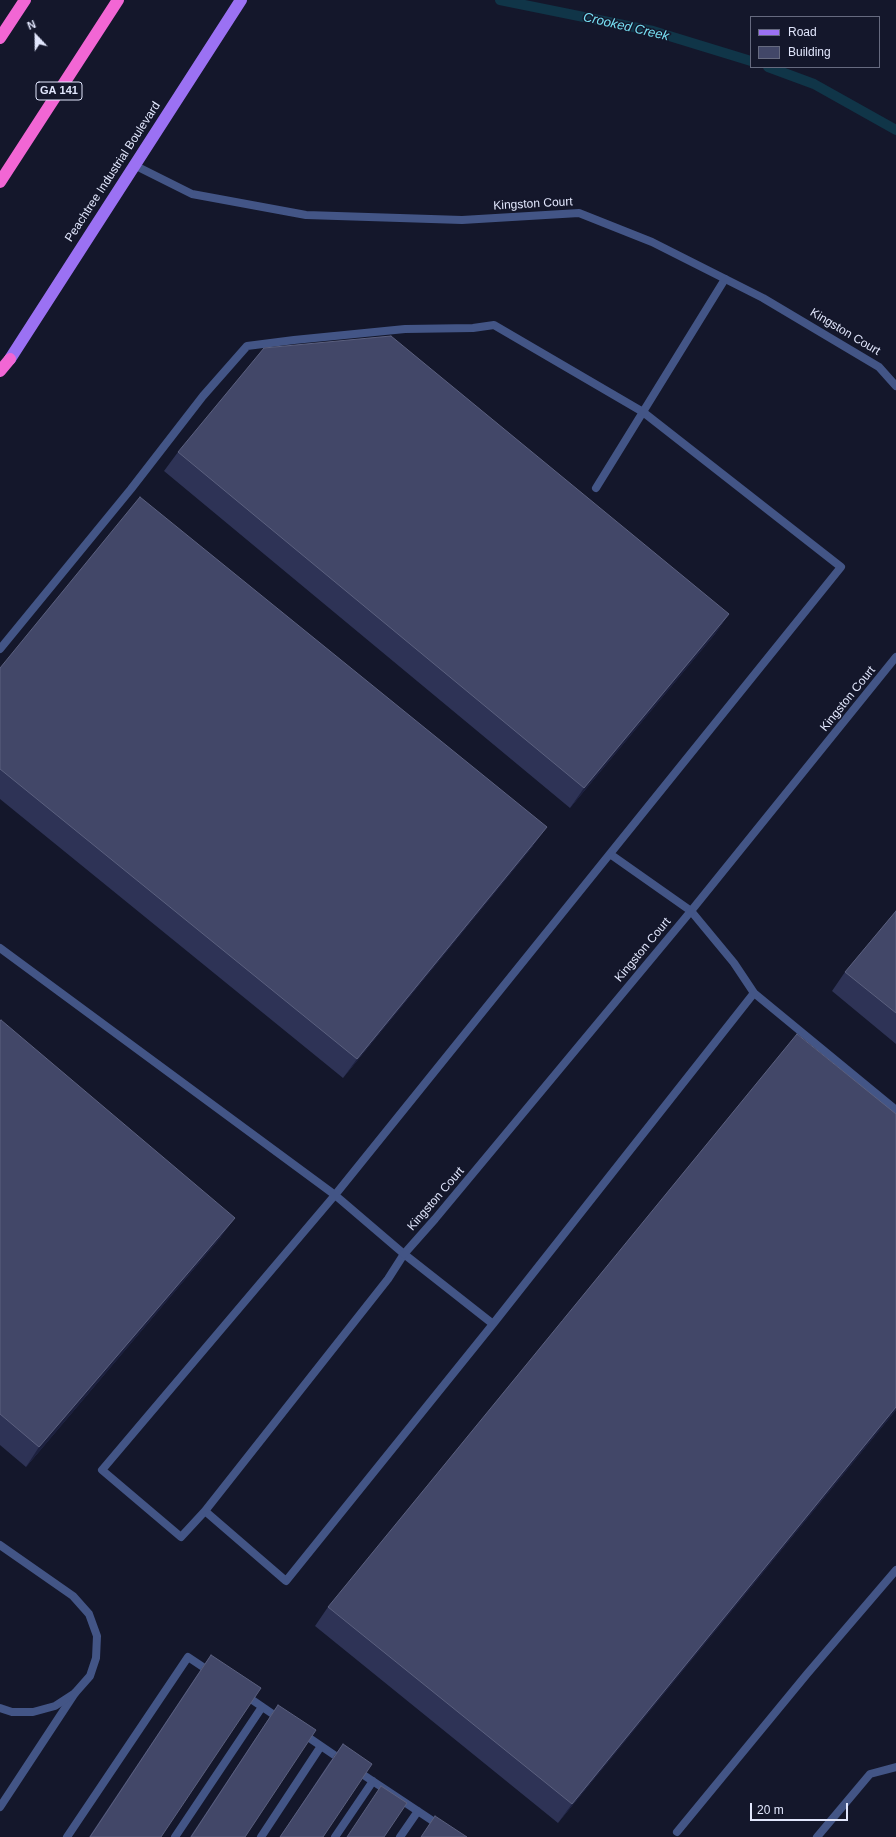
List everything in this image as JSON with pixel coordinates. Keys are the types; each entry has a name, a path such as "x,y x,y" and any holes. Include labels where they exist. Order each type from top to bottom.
{"highway":[{"path":"0,38 25,0"},
{"name":"GA 141","path":"0,182 118,0"},
{"path":"0,371 10,359"}],"main road":[{"name":"Peachtree Industrial Boulevard","path":"10,359 241,0"}],"street":[{"name":"Kingston Court","path":"134,165 192,194 306,215 462,220 579,213 652,242 763,298 879,367 896,386"},
{"path":"596,488 725,279"},
{"path":"0,649 131,489 203,396 247,346 405,329 473,328 494,325 643,412 841,567 335,1196"},
{"name":"Kingston Court","path":"335,1196 102,1470 181,1537 205,1511 388,1279 404,1254 435,1219 691,911 896,657"},
{"path":"610,854 691,911 734,963 754,993 896,1110"},
{"path":"0,948 335,1196 404,1254 493,1324"},
{"path":"205,1511 286,1581 493,1324 754,993"},
{"path":"0,1545 73,1596 89,1614 97,1636 96,1658 90,1676 75,1693 0,1808"},
{"path":"677,1832 807,1674 896,1570"},
{"path":"68,1837 188,1657 219,1678"},
{"path":"238,1690 457,1837"},
{"path":"0,1708 12,1712 33,1712 55,1706 75,1693"},
{"path":"175,1837 262,1707"},
{"path":"260,1837 321,1746"},
{"path":"817,1837 870,1774 896,1767"},
{"path":"335,1837 373,1781"},
{"path":"400,1837 418,1811"}],"building":[{"path":"391,336 729,614 584,788 178,452 264,348"},
{"path":"140,497 547,827 357,1059 0,769 0,668"},
{"path":"896,911 896,1013 845,972"},
{"path":"1,1020 235,1218 39,1447 0,1414"},
{"path":"797,1034 896,1114 896,1407 572,1804 328,1607"},
{"path":"211,1655 261,1688 161,1837 90,1837"},
{"path":"278,1705 316,1730 245,1837 191,1837"},
{"path":"343,1744 372,1764 323,1837 280,1837"},
{"path":"381,1786 407,1803 384,1837 347,1837"},
{"path":"435,1816 467,1837 421,1837"}],"waterway":[{"name":"Crooked Creek","path":"500,0 653,31 750,61"},
{"name":"Crooked Creek","path":"771,68 814,84 896,130"}]}
